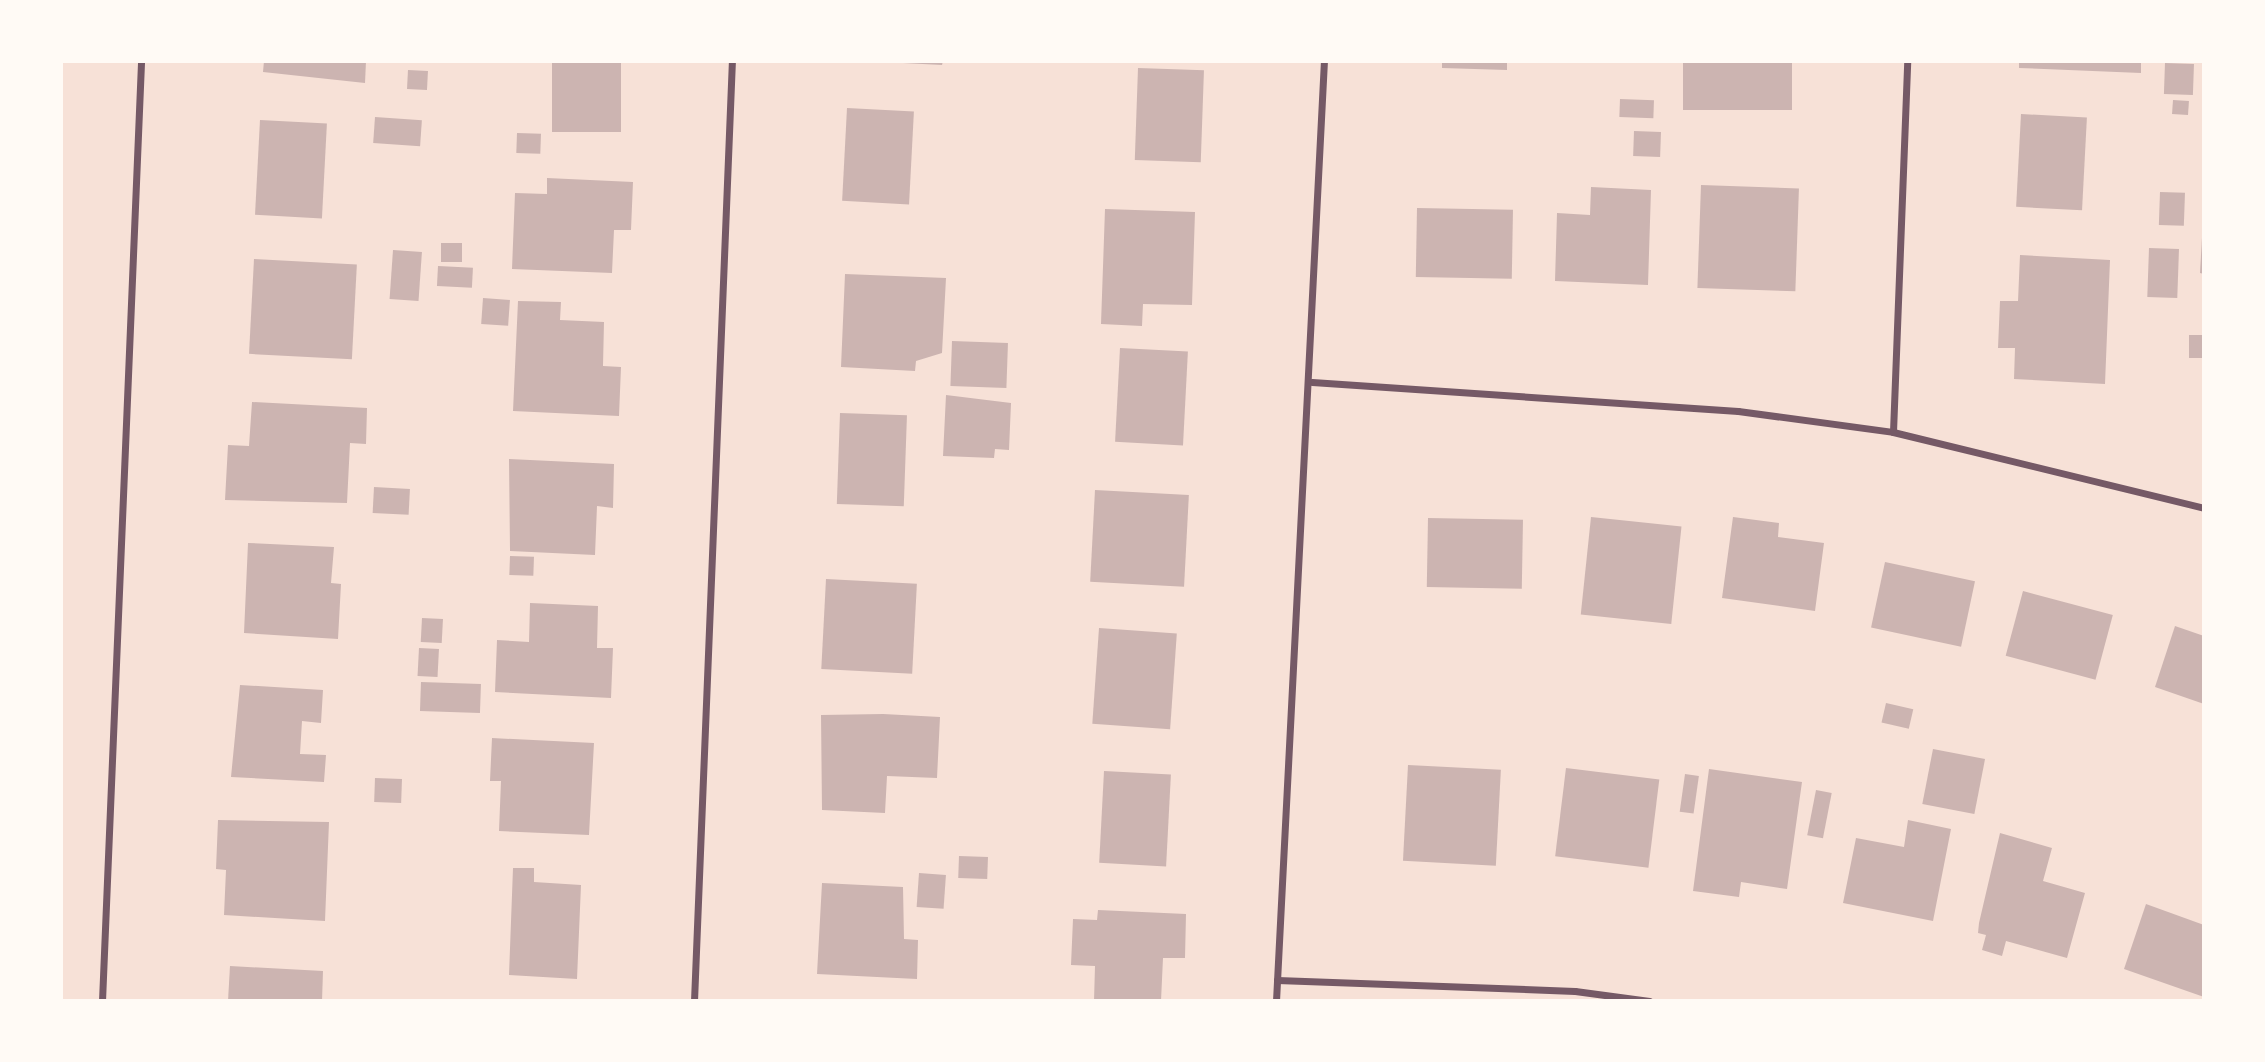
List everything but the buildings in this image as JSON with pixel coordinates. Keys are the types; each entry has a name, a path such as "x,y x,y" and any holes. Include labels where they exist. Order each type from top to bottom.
{"street":[{"path":"102,1001 141,61"},
{"path":"694,1001 732,61"},
{"path":"1276,1001 1312,382 1324,61"},
{"path":"1893,432 1907,61"},
{"path":"1312,382 1738,411 1893,432 2204,508"},
{"path":"1277,980 1575,991 1649,1001"}]}
